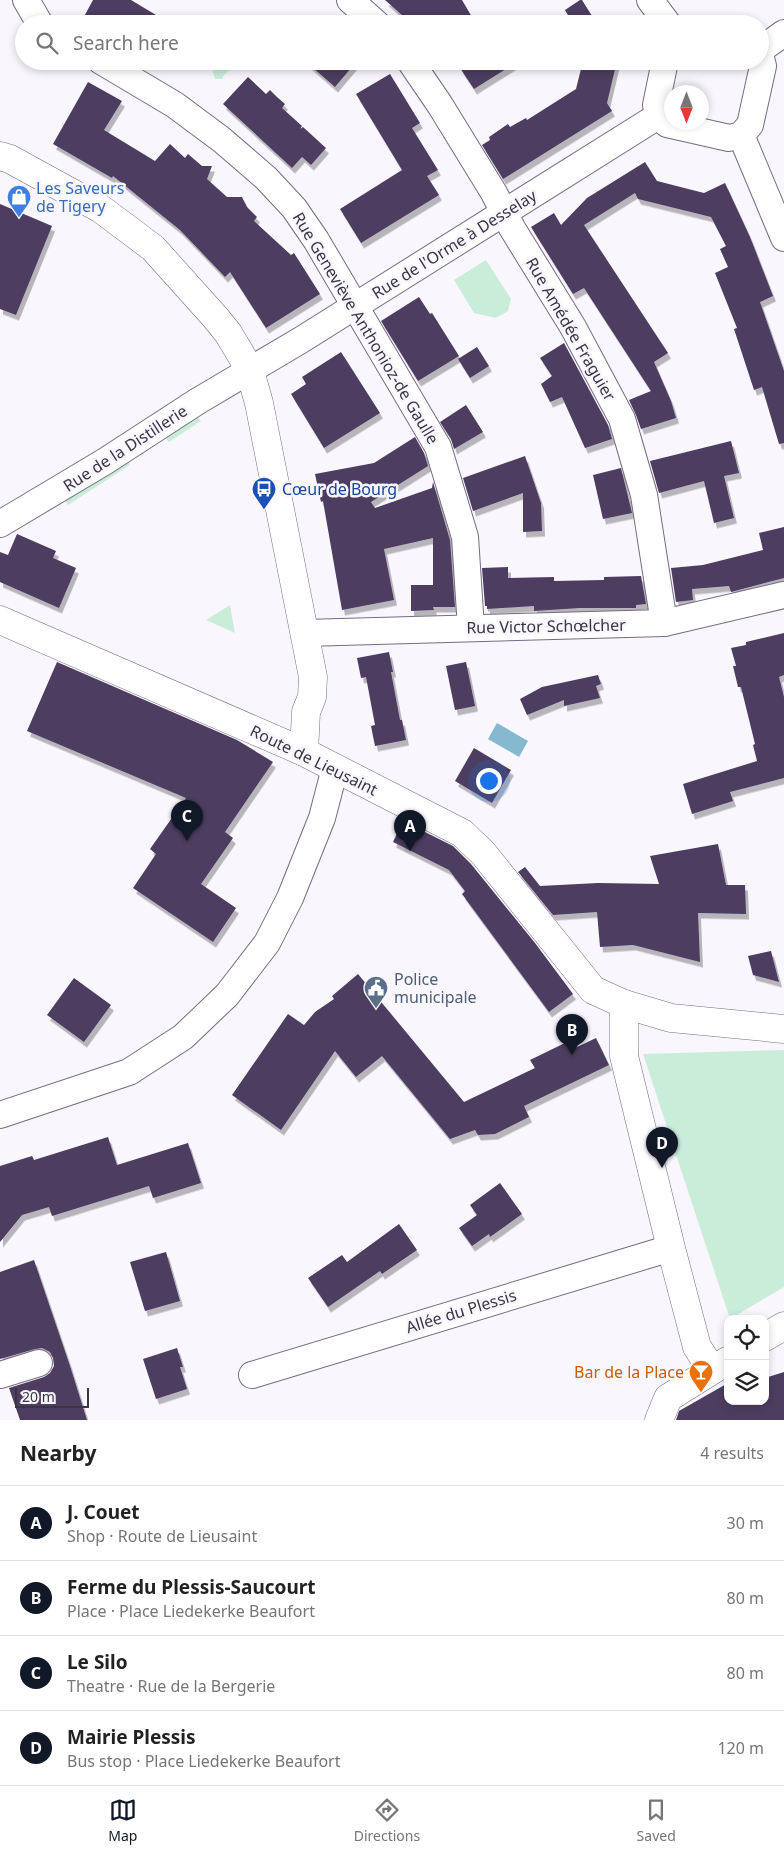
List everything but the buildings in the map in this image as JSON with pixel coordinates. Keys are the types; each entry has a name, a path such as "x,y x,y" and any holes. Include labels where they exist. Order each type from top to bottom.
{"street":[{"path":"26,0 35,15"},
{"path":"350,0 367,15"},
{"path":"650,0 661,15"},
{"path":"769,44 784,33"},
{"name":"Rue Geneviève Anthonioz-de Gaulle","path":"116,70 175,105 222,140 266,178 294,208 316,240 438,447 465,537 471,628"},
{"name":"Rue Amédée Fraguier","path":"416,70 489,185 503,212 573,327 622,419 644,495 664,623"},
{"path":"663,70 656,105 658,116 666,124 729,138 741,135 750,125 762,70"},
{"name":"Rue de l'Orme à Desselay","path":"250,371 658,116"},
{"path":"741,135 784,238"},
{"path":"0,156 10,159 101,209 153,248 228,333 250,371 259,403 305,633 314,689 306,712 304,752"},
{"name":"Rue de la Distillerie","path":"0,524 58,491 198,401 250,371"},
{"name":"Rue Victor Schœlcher","path":"305,633 664,623 784,595"},
{"name":"Route de Lieusaint","path":"0,620 304,752 462,834 483,853 593,990 624,1004 671,1018 784,1029"},
{"path":"0,1115 129,1072 183,1037 227,995 267,943 290,898 322,818 335,768"},
{"path":"624,1004 624,1056 697,1347 720,1365 668,1398 659,1420"},
{"name":"Allée du Plessis","path":"252,1375 671,1248"},
{"path":"769,1335 784,1326"},
{"path":"0,1375 39,1363"}],"green space":[{"path":"212,70 230,70 222,79 215,79"},
{"path":"486,260 511,299 508,311 496,318 474,313 454,280"},
{"path":"197,416 201,421 169,442 165,437"},
{"path":"127,460 130,465 68,505 65,500"},
{"path":"230,605 235,633 206,620"},
{"path":"784,1050 784,1287 737,1315 729,1315 643,1054"}],"water":[{"path":"497,723 528,741 519,757 488,739"}],"place":[{"name":"Les Saveurs de Tigery","path":"19,218"},
{"name":"Cœur de Bourg","path":"264,510"},
{"name":"Le Silo","path":"187,841"},
{"name":"J. Couet","path":"410,851"},
{"name":"Police municipale","path":"376,1009"},
{"name":"Ferme du Plessis-Saucourt","path":"572,1055"},
{"name":"Mairie Plessis","path":"662,1168"},
{"name":"Bar de la Place","path":"701,1393"}]}
